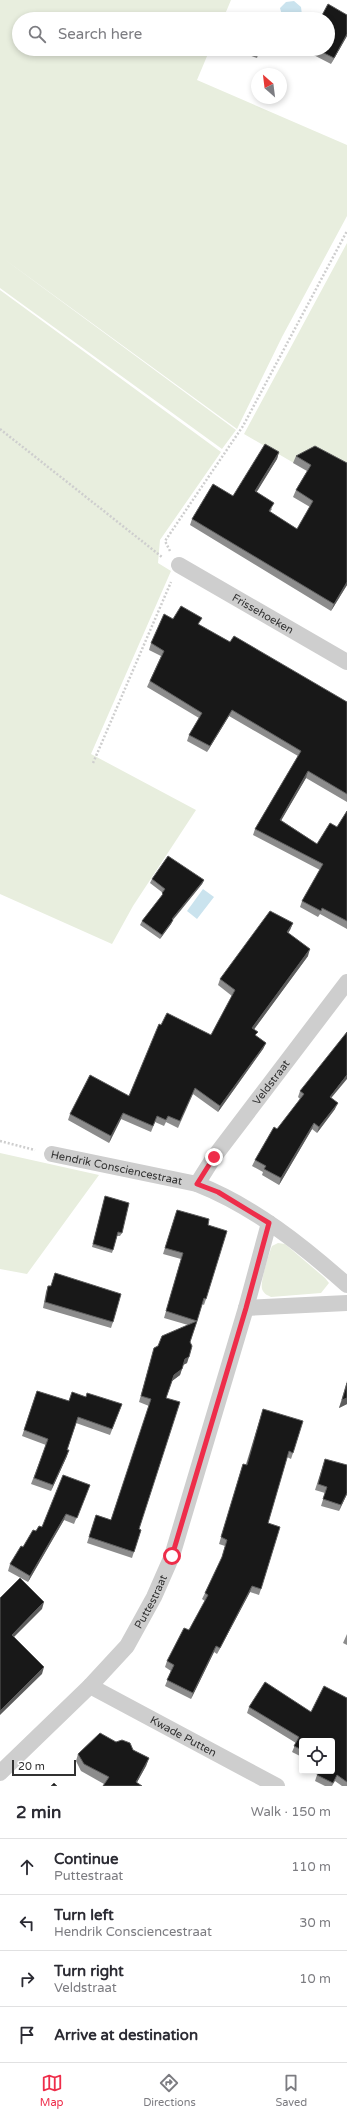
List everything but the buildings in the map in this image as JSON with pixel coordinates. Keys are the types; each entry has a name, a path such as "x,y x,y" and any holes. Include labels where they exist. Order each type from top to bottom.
{"street":[{"name":"Frissehoeken","path":"179,565 347,662"},
{"name":"Veldstraat","path":"197,1184 214,1157 347,982"},
{"name":"Hendrik Consciencestraat","path":"52,1154 197,1184 218,1192 269,1223 313,1255 347,1285"},
{"name":"Puttestraat","path":"0,1773 90,1686 127,1646 154,1597 172,1556 246,1308 269,1223"},
{"path":"246,1308 347,1303"},
{"name":"Kwade Putten","path":"90,1686 277,1786"}],"path":[{"path":"179,565 165,541 243,426 347,231"},
{"path":"0,429 170,563 179,565"},
{"path":"93,763 179,565"},
{"name":"Hendrik Consciencestraat","path":"0,1141 52,1154"}],"green space":[{"path":"0,0 231,0 226,12 12,12 12,56 207,56 197,80 347,145 347,216 282,337 237,429 0,256"},
{"path":"347,243 347,494 244,434"},
{"path":"0,256 236,430 222,449 0,288"},
{"path":"0,290 221,452 160,540 158,563 171,571 91,754 196,810 133,906 112,944 0,894"},
{"path":"0,1153 99,1175 27,1274 0,1269"},
{"path":"278,1243 285,1244 325,1278 329,1283 321,1293 271,1297 264,1292 262,1289 263,1274 272,1246"}],"water":[{"path":"294,1 301,7 302,12 281,12 280,8 286,2"},
{"path":"203,889 214,897 197,919 187,911"}],"route":[{"path":"172,1556 246,1308 269,1223 218,1192 197,1184 214,1157"}]}
